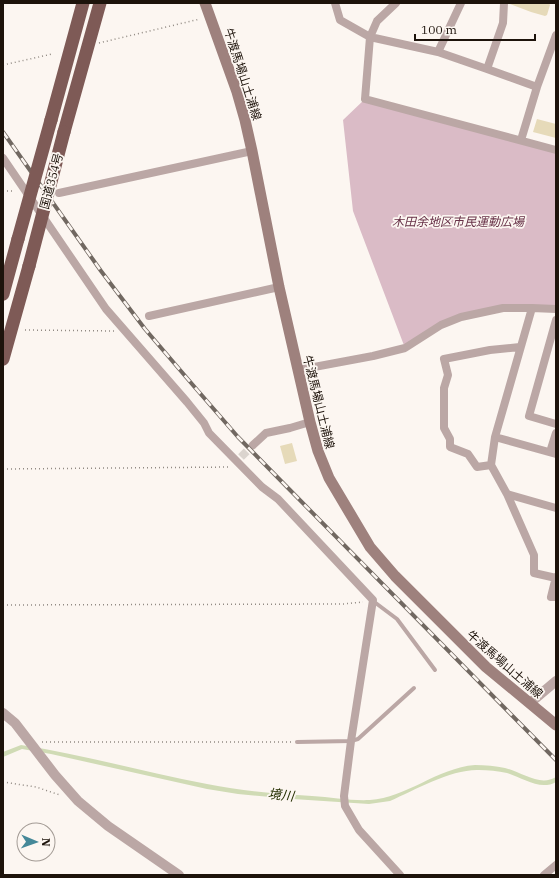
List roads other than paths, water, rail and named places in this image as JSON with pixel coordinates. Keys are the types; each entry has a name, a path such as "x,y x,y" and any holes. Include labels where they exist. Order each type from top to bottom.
{"highway":[{"name":"国道354号","path":"3,294 83,3"},
{"name":"国道354号","path":"3,359 100,3"}],"main road":[{"name":"牛渡馬場山土浦線","path":"205,3 237,92 252,151 279,287 310,422 322,465 370,547 395,576 486,667 556,725"}],"street":[{"path":"335,3 340,20 370,37 438,52 537,87"},
{"path":"396,3 377,22 370,37 365,99 556,150"},
{"path":"438,52 461,3"},
{"path":"487,69 503,23 504,3"},
{"path":"520,140 556,35"},
{"path":"59,193 252,151"},
{"path":"3,158 106,309 187,402 210,433 239,460 262,487 278,499 373,600 351,741 344,806 359,830 400,875"},
{"path":"149,316 279,287"},
{"path":"298,370 373,356 405,348 441,325 461,317 503,308 556,309"},
{"path":"532,308 496,437 491,465 507,494 534,555 534,573 556,578 550,596 556,597"},
{"path":"556,320 529,416 556,424"},
{"path":"491,465 478,467 468,454 450,447 450,439 444,428 444,388 448,376 444,359 490,350 520,347"},
{"path":"253,444 266,433 310,422"},
{"path":"496,437 553,453 556,432"},
{"path":"507,494 556,508"},
{"path":"530,703 556,681"},
{"path":"3,713 15,723 55,775 78,801 108,826 179,875"},
{"path":"544,875 556,865"}],"lane":[{"path":"373,600 397,619 435,670"},
{"path":"298,742 351,741 358,739 414,688"}],"water":[{"name":"境川","path":"21,745 220,786 260,792 348,799 370,800 383,798 409,789 448,771 475,765 505,768 537,780 550,780 556,777 556,782 544,785 532,783 504,772 479,770 445,776 390,801 369,804 293,799 238,794 207,789 51,754 22,749 3,757 3,752"}],"tunnel":[{"path":"241,457 253,445"}],"railway":[{"path":"3,132 101,271 145,329 238,437 556,760"}],"park label":[{"name":"木田余地区市民運動広場","path":"458,221"}]}
